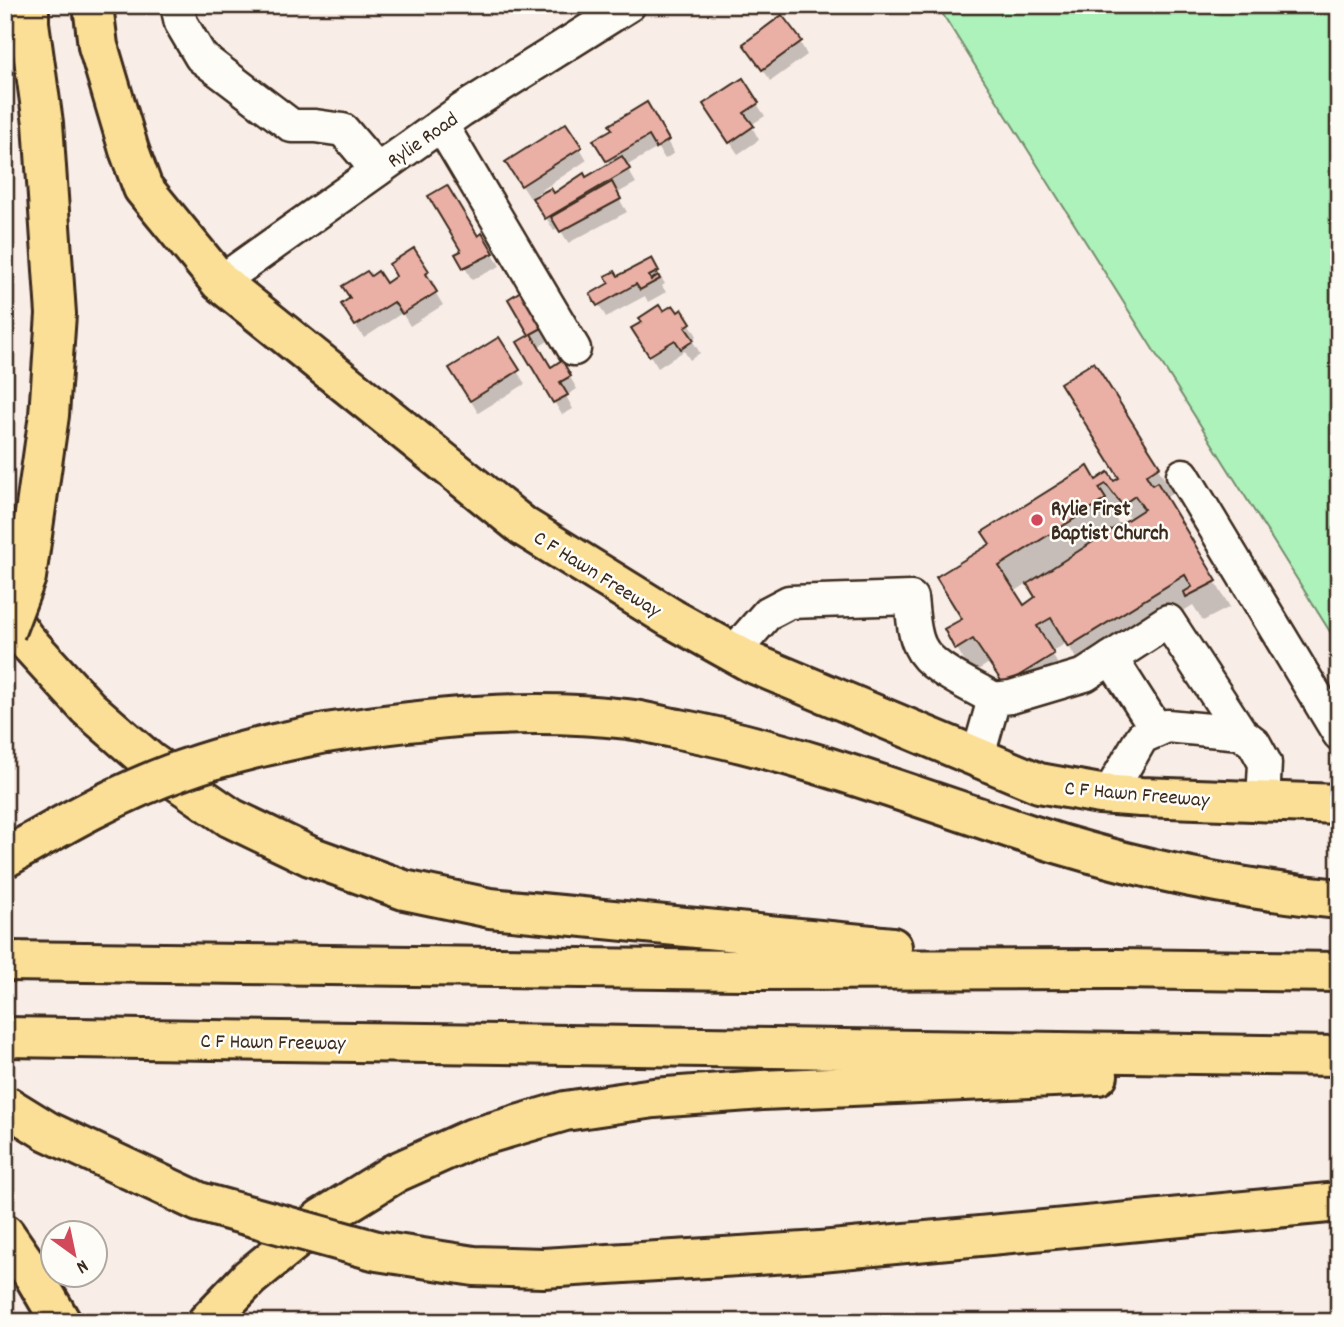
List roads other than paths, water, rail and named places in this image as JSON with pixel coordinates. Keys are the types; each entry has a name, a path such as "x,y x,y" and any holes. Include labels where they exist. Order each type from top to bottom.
{"main road":[{"path":"5,632 26,577 49,415 57,314 43,123 29,23 29,5"},
{"name":"C F Hawn Freeway","path":"93,5 98,46 143,188 220,282 524,527 671,618 752,663 1039,783 1109,794 1339,804"},
{"path":"5,610 24,638 88,708 150,762 231,817 310,856 404,890 490,908 1116,969"},
{"path":"5,858 61,825 123,794 181,770 251,748 326,733 427,718 530,712 628,719 729,738 831,768 1032,835 1136,865 1240,886 1339,899"},
{"path":"5,961 743,970 1116,969 1339,972"},
{"name":"C F Hawn Freeway","path":"5,1037 1339,1056"},
{"path":"207,1322 249,1278 321,1219 395,1173 473,1138 565,1111 653,1098 762,1090 1339,1062"},
{"path":"5,1105 47,1131 200,1202 377,1251 474,1266 543,1268 821,1251 1339,1202"},
{"path":"5,1234 61,1322"}],"street":[{"path":"177,5 181,23 201,57 292,127 314,126 343,130 377,170"},
{"name":"Rylie Road","path":"220,282 463,110 629,5"},
{"path":"442,126 575,349"},
{"path":"1182,475 1339,734"},
{"path":"733,653 768,613 789,602 911,598 919,646 926,657 938,667 994,699 1011,697 1085,676 1168,621 1241,733 1254,743 1265,762 1263,801"},
{"path":"1111,658 1157,730"},
{"path":"978,756 994,699"},
{"path":"1109,794 1142,737 1157,730 1167,726 1241,733"}],"place":[{"name":"Rylie First Baptist Church","path":"1037,520"}]}
